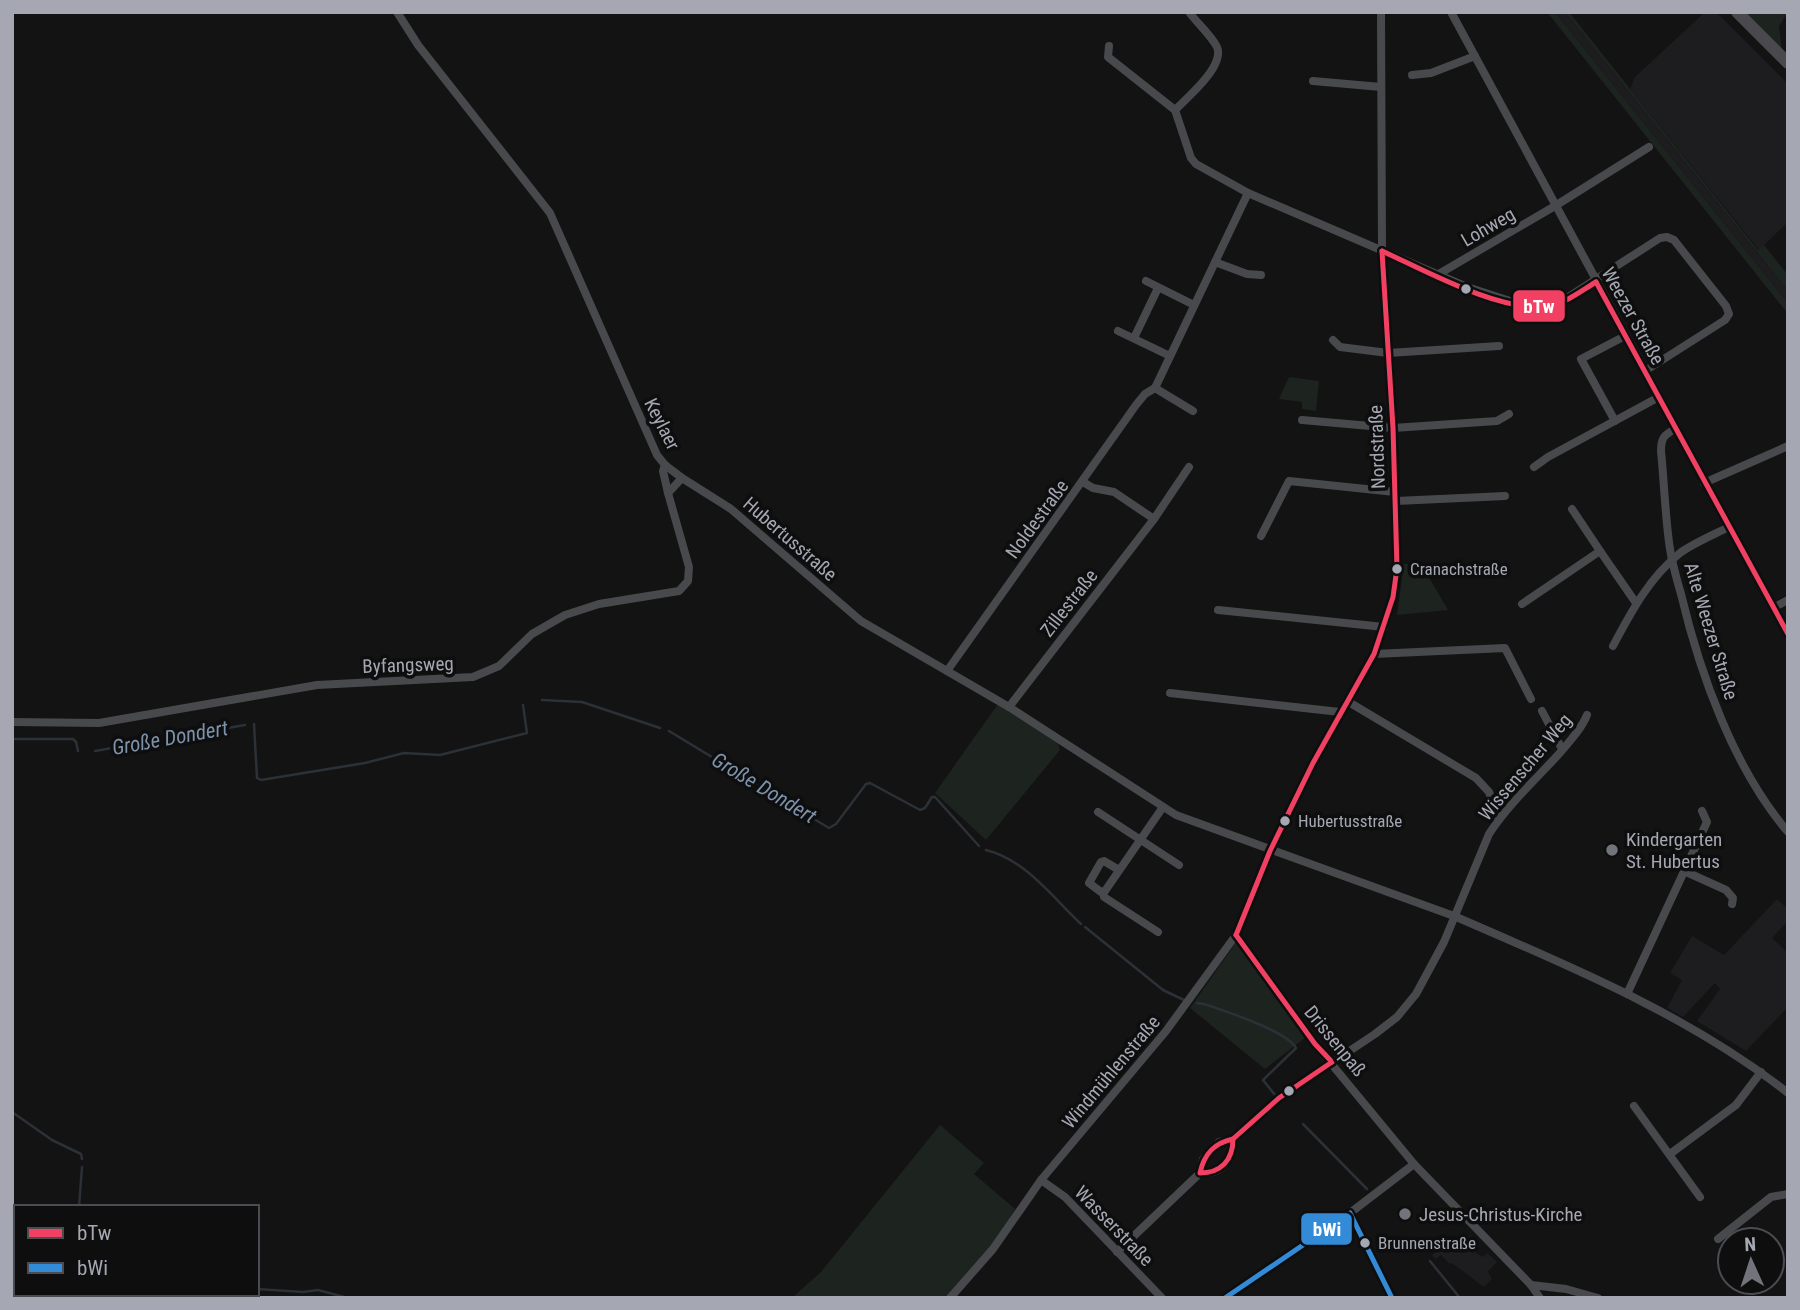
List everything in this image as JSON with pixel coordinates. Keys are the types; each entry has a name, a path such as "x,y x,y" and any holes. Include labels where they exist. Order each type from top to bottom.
{"main road":[{"path":"1737,12 1788,63"}],"street":[{"name":"Keylaer","path":"397,12 418,45 550,213 648,439 665,465"},
{"path":"1175,110 1216,67 1219,57 1217,47 1189,12"},
{"name":"Nordstraße","path":"1270,851 1313,762 1374,654 1393,597 1397,568 1393,428 1382,251 1381,12"},
{"name":"Weezer Straße","path":"1451,12 1788,634"},
{"path":"1109,46 1108,57 1175,110 1191,158 1196,164 1248,193 1437,275 1525,306 1549,305 1562,301 1596,282 1660,238 1674,240 1727,306 1729,314 1725,320 1645,371"},
{"path":"1412,75 1431,73 1475,57"},
{"path":"1313,81 1381,87"},
{"name":"Lohweg","path":"1437,275 1649,147"},
{"name":"Noldestraße","path":"947,671 1136,405 1145,394 1155,388 1248,193"},
{"path":"1215,262 1247,274 1261,275"},
{"path":"1146,281 1194,305"},
{"path":"1134,338 1158,288"},
{"path":"1118,331 1170,356"},
{"path":"1615,421 1581,359 1625,336"},
{"path":"1333,340 1340,347 1388,353 1499,346"},
{"path":"1155,388 1193,411"},
{"path":"1534,467 1659,397"},
{"path":"1302,420 1393,428 1497,421 1509,414"},
{"name":"Alte Weezer Straße","path":"1675,429 1665,434 1661,441 1669,543 1686,617 1702,667 1728,731 1763,799 1788,832"},
{"path":"1704,483 1788,446"},
{"name":"Hubertusstraße","path":"665,465 731,509 861,621 1009,707 1175,815 1454,916 1627,994 1728,1049 1788,1093"},
{"name":"Byfangsweg","path":"12,722 99,723 317,685 463,679 481,674 506,660 532,634 565,615 599,604 679,591 685,586 689,573 688,562 668,493 663,471 665,465"},
{"name":"Zillestraße","path":"1009,707 1154,519 1189,467"},
{"path":"668,493 682,478"},
{"path":"1261,536 1289,481 1395,496 1505,495"},
{"path":"1083,482 1093,488 1114,492 1154,519"},
{"path":"1572,509 1636,603"},
{"path":"1613,646 1636,603 1656,576 1682,552 1728,527"},
{"path":"1522,604 1600,551"},
{"path":"1773,608 1788,600"},
{"path":"1218,610 1384,627"},
{"path":"1374,654 1505,648 1531,699"},
{"path":"1170,692 1340,712"},
{"path":"1347,701 1476,778 1489,792 1499,819"},
{"path":"1542,711 1563,749"},
{"name":"Wissenscher Weg","path":"1233,1139 1279,1098 1376,1034 1410,1002 1444,943 1489,834 1499,819 1563,749 1587,715"},
{"path":"1103,892 1163,807"},
{"path":"1627,994 1707,822 1702,811"},
{"path":"1098,812 1179,866"},
{"name":"Windmühlenstraße","path":"950,1298 993,1249 1041,1180 1166,1031 1236,935 1270,851"},
{"path":"1119,870 1104,861 1101,862 1089,881 1103,892 1104,897 1158,932"},
{"path":"1684,871 1726,890 1733,898 1732,904"},
{"name":"Drissenpaß","path":"1236,935 1315,1044 1414,1164 1531,1285 1540,1298"},
{"path":"1670,1154 1736,1105 1761,1072"},
{"path":"1633,1107 1700,1197"},
{"path":"1117,1252 1200,1173 1203,1159 1219,1142 1233,1139 1233,1150 1220,1169 1200,1173"},
{"path":"1225,1298 1350,1213 1414,1164"},
{"name":"Wasserstraße","path":"1041,1180 1065,1198 1162,1298"},
{"path":"1735,1226 1771,1198 1788,1194"},
{"path":"1350,1213 1392,1298"},
{"path":"1531,1285 1566,1289 1598,1298"}],"shaded area":[{"path":"1547,12 1555,12 1788,303 1788,314"},
{"path":"1555,12 1565,12 1788,291 1788,303"},
{"path":"1565,12 1569,12 1758,250 1764,245 1788,275 1788,291"},
{"path":"1705,12 1716,12 1788,84 1788,222 1759,250 1630,89 1635,77"},
{"path":"1744,12 1788,12 1779,26 1782,51"},
{"path":"1289,377 1319,381 1316,411 1302,409 1302,402 1279,399"},
{"path":"1404,564 1421,564 1448,610 1397,615"},
{"path":"998,704 1058,743 1060,750 986,840 935,793"},
{"path":"1777,899 1788,909 1788,921 1772,938 1788,953 1788,1007 1746,1051 1697,1021 1720,989 1715,983 1683,1017 1667,1008 1682,980 1670,973 1692,936 1724,955"},
{"path":"1237,941 1306,1037 1265,1069 1190,1008"},
{"path":"940,1125 984,1163 974,1174 1015,1209 993,1249 950,1298 792,1298 821,1272"},
{"path":"1470,1235 1482,1248 1479,1246 1476,1253 1483,1257 1487,1253 1485,1251 1497,1262 1488,1271 1492,1279 1484,1287 1441,1255 1436,1259 1432,1255 1451,1244 1458,1248"}],"waterway":[{"name":"Große Dondert","path":"542,700 582,702 660,728"},
{"name":"Große Dondert","path":"254,724 257,778 261,780 365,763 404,753 440,755 527,733 523,705"},
{"name":"Große Dondert","path":"95,751 245,725"},
{"name":"Große Dondert","path":"669,731 829,828 836,824 866,784 870,783 920,810 935,797 979,846"},
{"name":"Große Dondert","path":"12,739 73,739 78,751"},
{"path":"986,850 1014,862 1026,871 1081,924"},
{"path":"1085,927 1163,990 1184,1000"},
{"path":"1197,1003 1268,1028 1296,1048 1263,1080 1275,1095"},
{"path":"12,1112 52,1140 81,1154 82,1159"},
{"path":"1303,1124 1367,1189"},
{"path":"79,1205 82,1167"},
{"path":"1430,1261 1460,1298"},
{"path":"259,1289 303,1292 318,1290 348,1298"}],"transit line":[{"name":"bTw","path":"1382,251 1486,297 1528,306 1560,303 1596,282"},
{"name":"bTw","path":"1236,935 1270,851 1313,763 1374,654 1393,597 1397,568 1393,428 1382,251"},
{"name":"bTw","path":"1596,282 1788,634"},
{"name":"bTw","path":"1236,935 1315,1044 1332,1062"},
{"name":"bTw","path":"1233,1139 1279,1098 1332,1062"},
{"name":"bTw","path":"1233,1139 1231,1153 1224,1164 1214,1171 1200,1173 1211,1150 1220,1143 1233,1139"},
{"name":"bWi","path":"1225,1298 1350,1213 1392,1298"}],"place":[{"name":"Cranachstraße","path":"1397,569"},
{"name":"Hubertusstraße","path":"1285,821"},
{"name":"Kindergarten St. Hubertus","path":"1612,850"},
{"name":"Jesus-Christus-Kirche","path":"1405,1214"},
{"name":"Brunnenstraße","path":"1365,1243"}]}
